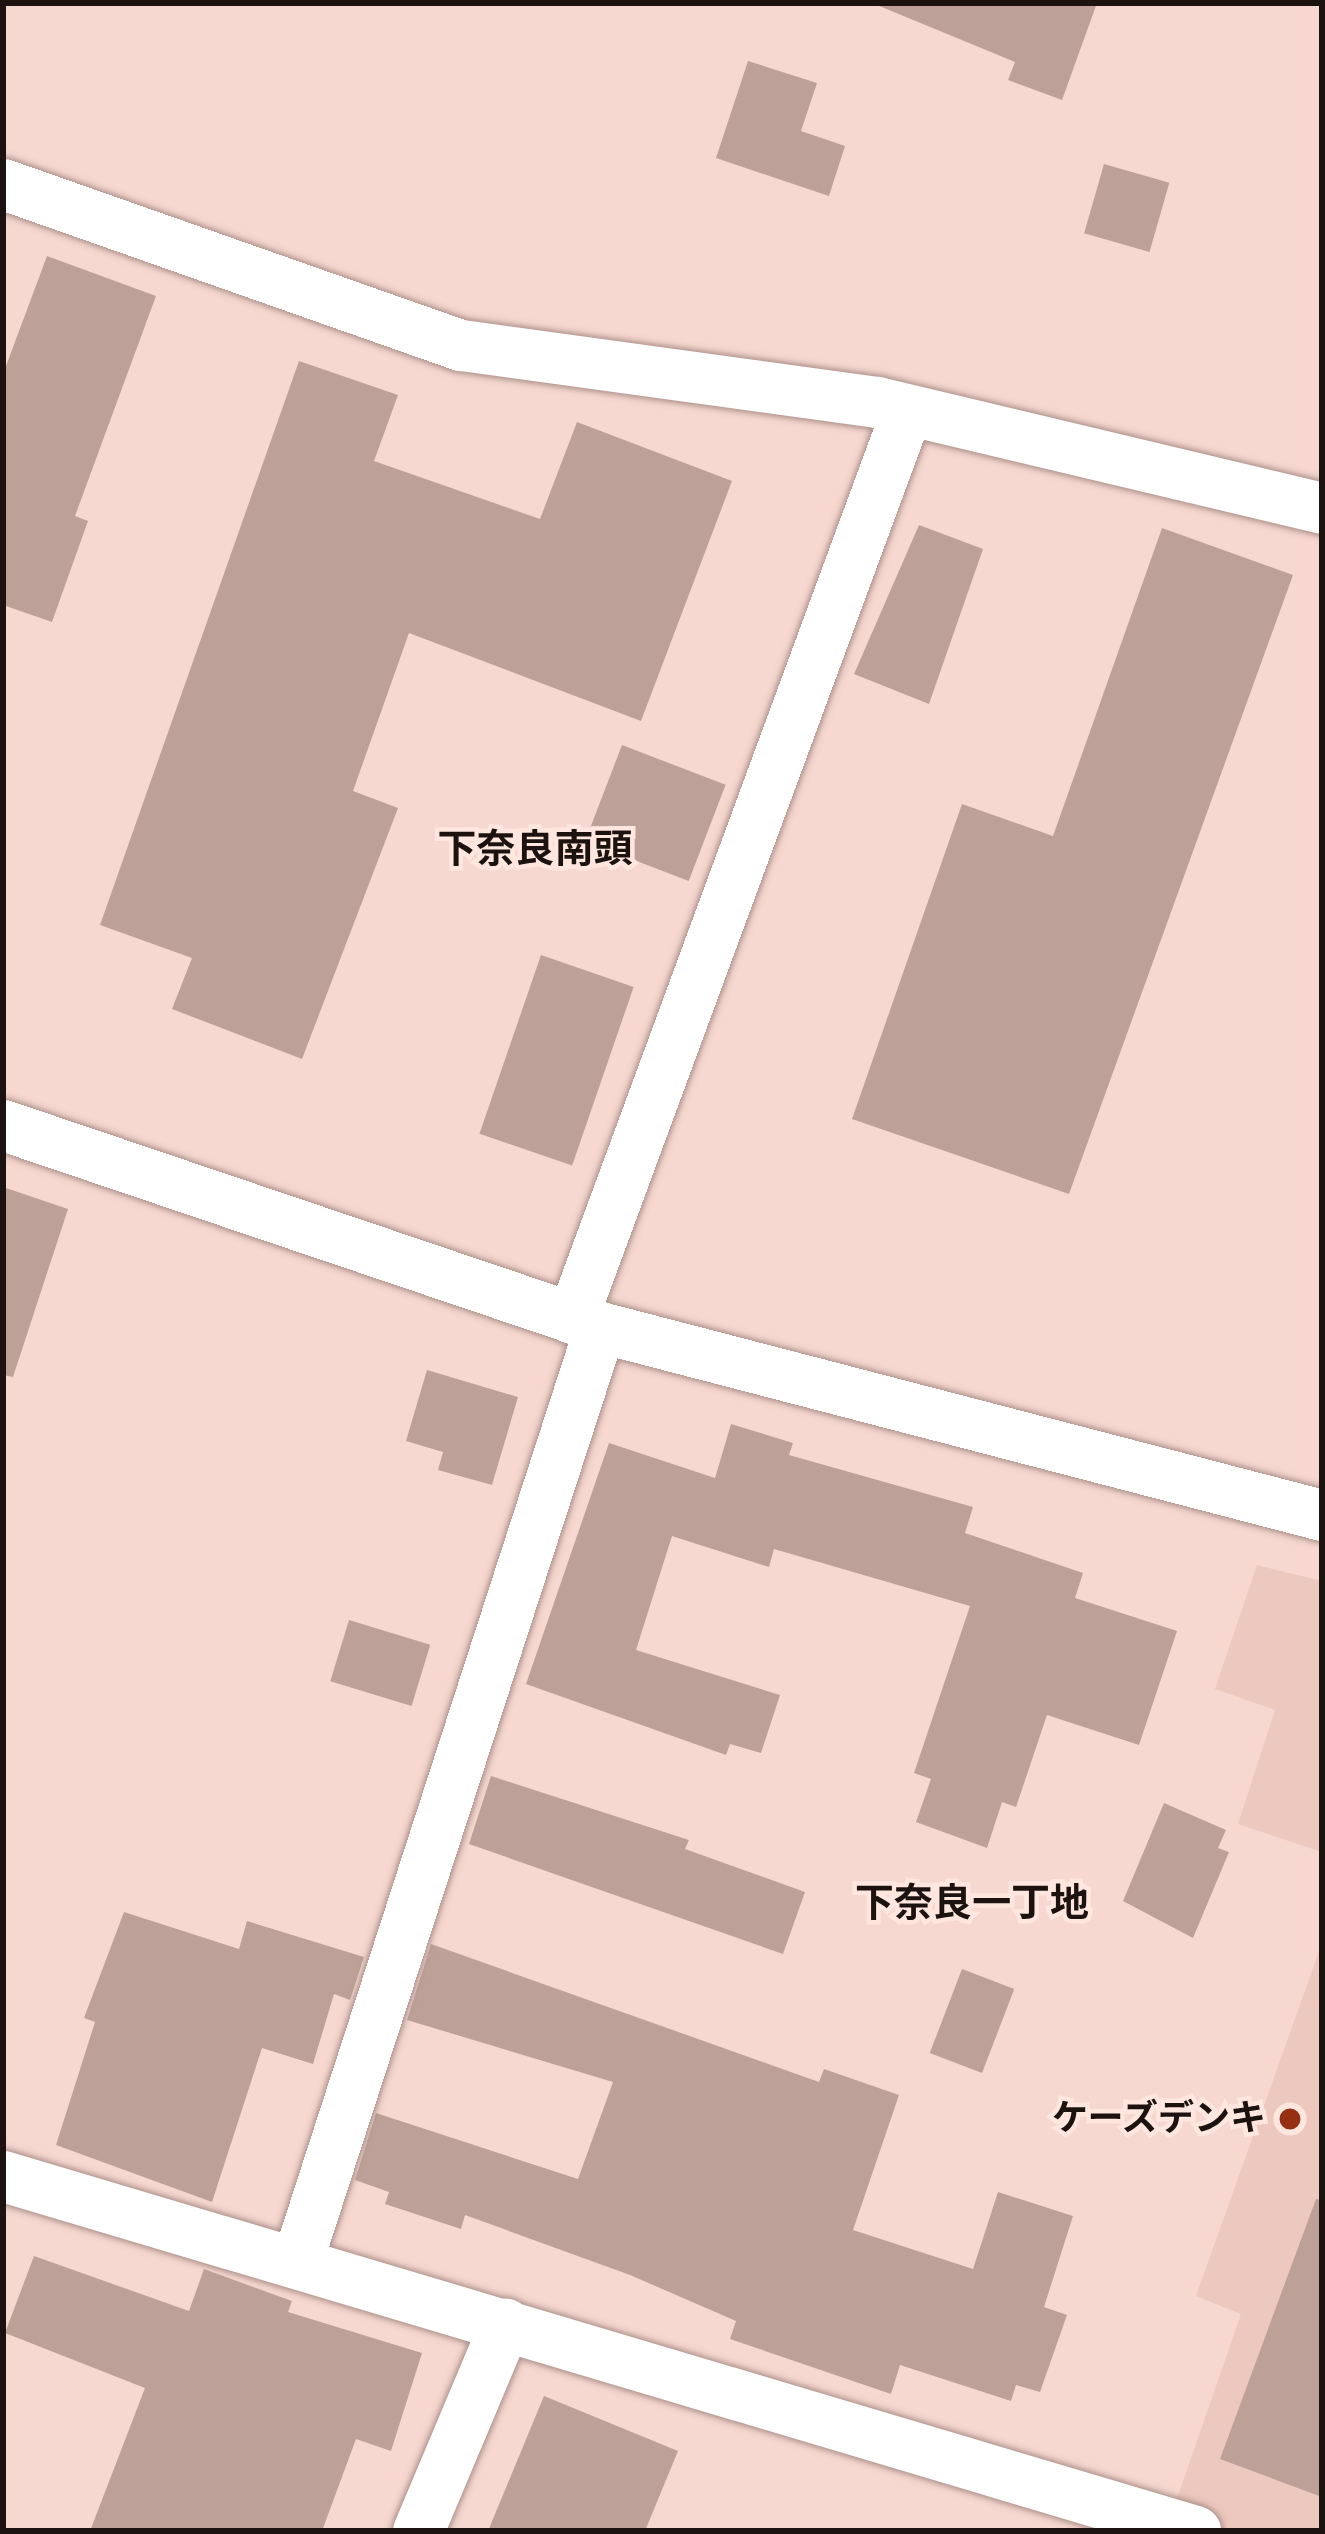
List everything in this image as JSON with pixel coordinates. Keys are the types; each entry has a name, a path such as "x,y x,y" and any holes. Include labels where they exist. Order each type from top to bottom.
{"street":[{"path":"3,184 461,345 907,410 1322,508"},
{"path":"298,2258 586,1322 907,410"},
{"path":"3,1125 586,1322 1322,1515"},
{"path":"3,2176 298,2258 1195,2531"},
{"path":"418,2531 505,2324"}],"shaded area":[{"path":"1257,1565 1322,1581 1322,1852 1238,1824 1275,1710 1215,1689"},
{"name":"ケーズデンキ","path":"1322,1943 1322,2531 1223,2531 1172,2513 1241,2314 1196,2296"}],"building":[{"path":"872,3 1097,3 1062,100 1008,80 1015,62"},
{"path":"748,61 817,83 801,131 845,146 829,196 716,158"},
{"path":"1104,164 1169,183 1150,252 1084,233"},
{"path":"47,256 156,296 75,516 88,521 52,622 3,605 3,374"},
{"path":"299,361 398,395 374,461 540,519 577,422 732,481 641,721 409,633 353,791 398,808 302,1059 172,1009 192,958 100,925"},
{"path":"919,525 983,549 929,704 854,674"},
{"path":"1162,528 1293,575 1069,1194 852,1119 962,804 1053,836"},
{"path":"622,745 726,785 689,881 585,841"},
{"path":"541,955 634,987 572,1166 479,1134"},
{"path":"3,1187 68,1209 13,1377 3,1375"},
{"path":"427,1370 518,1397 492,1485 438,1470 443,1452 406,1441"},
{"path":"731,1424 793,1443 789,1455 973,1507 965,1533 1083,1573 1075,1598 1177,1631 1139,1745 1047,1715 1016,1807 1002,1802 987,1848 916,1822 931,1779 914,1773 970,1606 774,1549 769,1567 672,1536 636,1650 780,1695 761,1753 730,1744 726,1755 526,1684 609,1443 715,1478"},
{"path":"349,1620 430,1645 412,1706 330,1681"},
{"path":"491,1776 689,1840 685,1849 805,1892 783,1954 469,1844"},
{"path":"1164,1803 1226,1830 1218,1848 1229,1852 1193,1938 1123,1901"},
{"path":"124,1912 239,1949 247,1921 364,1957 350,2000 334,1994 313,2064 262,2048 212,2202 56,2145 95,2022 84,2018"},
{"path":"431,1944 819,2082 824,2069 899,2095 853,2230 973,2269 998,2192 1073,2216 1044,2307 1067,2315 1040,2392 1016,2385 1011,2401 900,2365 891,2394 730,2339 736,2321 630,2275 465,2215 461,2229 385,2204 389,2192 355,2180 376,2113 578,2179 613,2082 407,2020"},
{"path":"962,1969 1014,1989 982,2073 930,2053"},
{"path":"1316,2199 1322,2200 1322,2497 1220,2459"},
{"path":"34,2256 189,2311 204,2269 292,2301 288,2312 422,2353 391,2451 356,2439 322,2531 90,2531 145,2388 5,2333"},
{"path":"544,2396 678,2451 645,2531 488,2531"}],"place":[{"name":"ケーズデンキ","path":"1290,2119"}],"district":[{"name":"下奈良南頭","path":"535,849"},
{"name":"下奈良一丁地","path":"972,1903"}]}
